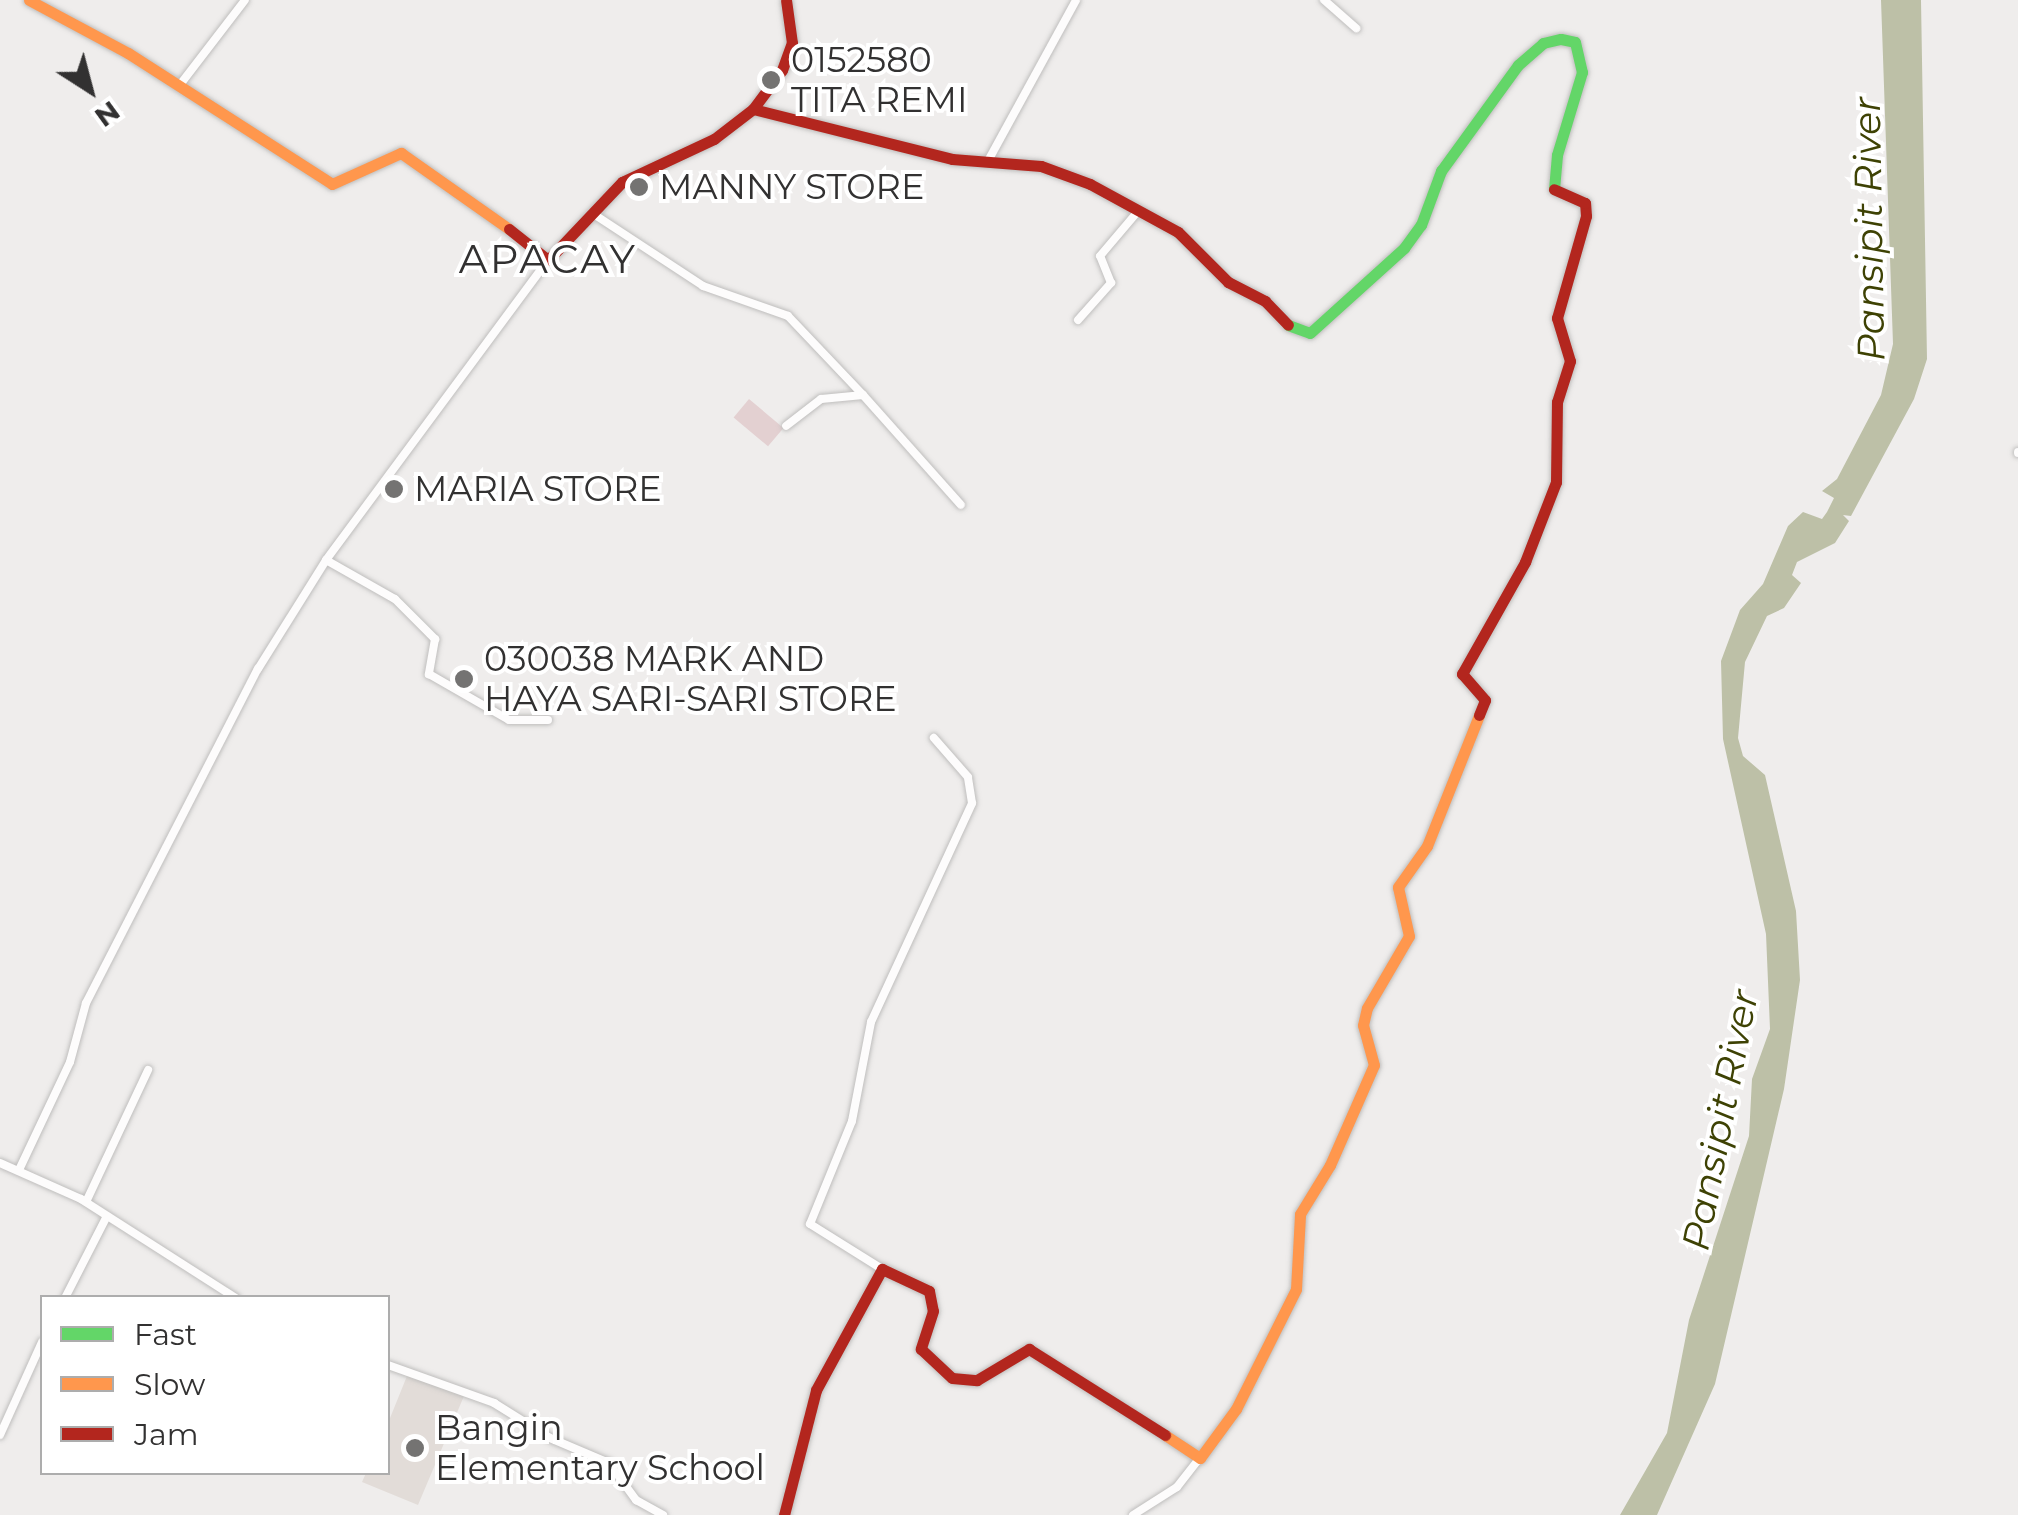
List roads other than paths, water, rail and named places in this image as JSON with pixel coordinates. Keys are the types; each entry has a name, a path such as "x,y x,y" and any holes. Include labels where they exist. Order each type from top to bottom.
{"street":[{"path":"177,90 245,0"},
{"path":"19,1170 70,1062 86,1003 258,669 326,560 548,260 589,212 645,167 714,139 753,110 782,70 792,42 786,0"},
{"path":"986,166 1076,0"},
{"path":"1324,0 1356,28"},
{"path":"33,1 128,53 177,90 332,184 402,154 447,180 548,260"},
{"path":"753,110 986,166 1042,166 1178,232 1228,282 1264,301 1286,324 1310,333 1404,248 1420,225 1440,171 1518,65 1543,44 1562,39 1575,42 1580,53 1582,72 1553,176 1554,190 1585,202 1586,216 1558,318 1570,361 1558,402 1556,482 1525,562 1462,674 1485,700 1427,846 1398,887 1409,936 1367,1008 1363,1025 1374,1065 1337,1152 1300,1214 1296,1289 1236,1409 1177,1487 1132,1515"},
{"path":"1078,320 1111,283 1100,256 1139,210"},
{"path":"589,212 704,286 788,316 961,505"},
{"path":"786,426 821,400 864,395"},
{"path":"326,560 395,599 435,640 428,674 509,720 548,720"},
{"path":"934,738 968,777 972,804 872,1022 852,1120 810,1224 882,1269 929,1290 933,1311 920,1349 952,1378 977,1380 1029,1349 1200,1458"},
{"path":"86,1202 148,1070"},
{"path":"0,1163 86,1202 231,1295"},
{"path":"67,1295 107,1216"},
{"path":"784,1515 816,1390 882,1269"},
{"path":"0,1435 40,1346"},
{"path":"390,1366 494,1404 550,1438 609,1463 636,1500 663,1515"}],"place":[{"name":"0152580 TITA REMI","path":"771,80"},
{"name":"MANNY STORE","path":"639,187"},
{"name":"MARIA STORE","path":"394,489"},
{"name":"030038 MARK AND HAYA SARI-SARI STORE","path":"464,679"},
{"name":"Bangin Elementary School","path":"415,1448"}],"district":[{"name":"APACAY","path":"548,259"}],"water label":[{"name":"Pansipit River","path":"1869,229"},
{"name":"Pansipit River","path":"1720,1120"}]}
